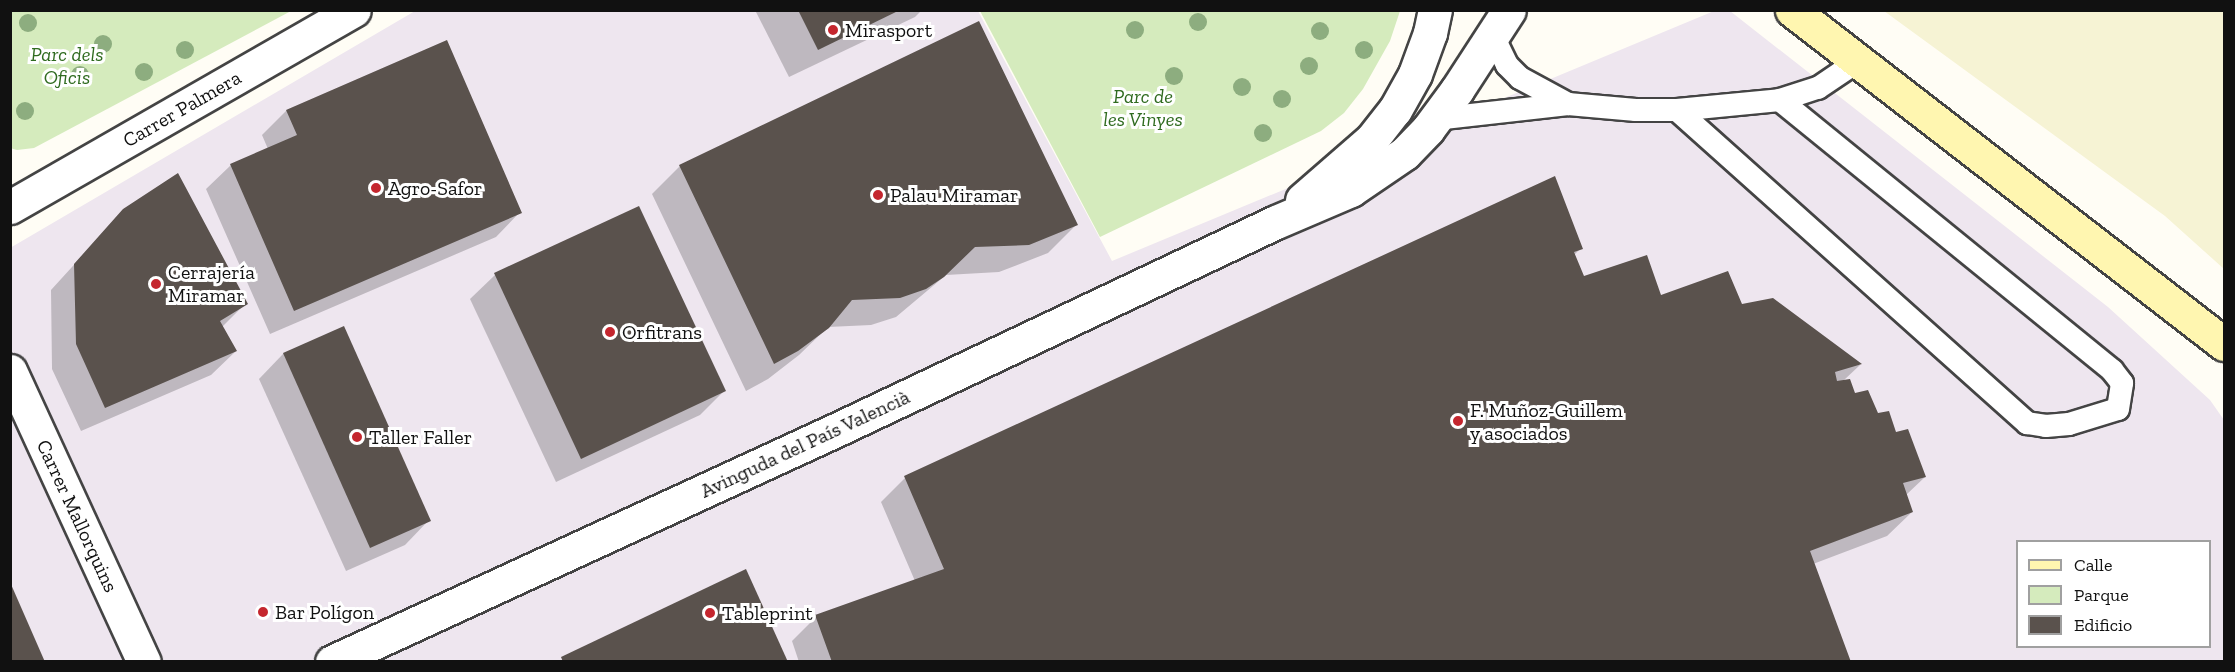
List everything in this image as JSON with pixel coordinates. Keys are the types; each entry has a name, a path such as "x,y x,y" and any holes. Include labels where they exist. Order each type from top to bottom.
{"main road":[{"path":"1792,10 2224,344"}],"street":[{"name":"Carrer Palmera","path":"10,207 354,10"},
{"path":"1276,222 1349,161 1395,111 1415,74 1435,10"},
{"path":"1276,222 1351,190 1381,172 1405,153 1435,120 1500,22"},
{"name":"Avinguda del País Valencià","path":"332,662 838,429 1276,222"},
{"name":"Carrer Mallorquins","path":"10,371 144,662"}],"lane":[{"path":"1500,22 1507,65 1520,78 1568,104"},
{"path":"1435,120 1568,104 1636,111 1677,110 1780,100 1818,88 1858,61"},
{"path":"1677,110 2027,423 2046,426 2069,424 2118,409 2122,383 2112,370 1780,100"}],"shaded area":[{"path":"415,11 978,11 1112,261 1714,11 1730,11 2108,307 2210,400 2224,420 2224,661 11,661 10,248"},
{"path":"1884,11 2224,11 2224,269 2165,216"}],"green space":[{"name":"Parc dels Oficis","path":"11,10 291,11 34,148 17,150 10,148"},
{"name":"Parc de les Vinyes","path":"980,11 1400,11 1390,41 1363,89 1344,113 1321,131 1100,237"}],"building":[{"name":"Mirasport","path":"798,10 900,10 818,50"},
{"name":"Palau Miramar","path":"979,21 1078,225 1029,245 975,247 944,277 926,289 900,298 852,300 829,328 798,351 774,364 679,165"},
{"name":"Agro-Safor","path":"447,40 522,213 294,311 230,164 297,135 286,110"},
{"name":"Cerrajería Miramar","path":"178,173 248,304 220,321 237,351 105,408 76,344 74,264 123,209"},
{"name":"F. Muñoz-Guillem y asociados","path":"1555,176 1583,249 1574,252 1584,276 1647,255 1661,295 1728,271 1742,304 1773,298 1862,364 1835,372 1837,381 1850,379 1855,393 1868,390 1878,413 1889,411 1896,432 1908,429 1926,477 1903,483 1913,512 1810,551 1851,662 832,662 815,615 944,569 904,476"},
{"name":"Orfitrans","path":"639,206 726,391 581,459 494,273"},
{"name":"Taller Faller","path":"344,326 431,521 370,548 283,353"},
{"name":"Tableprint","path":"746,569 788,662 563,662 561,657"},
{"path":"10,582 45,662 10,662"}],"place":[{"name":"Mirasport","path":"833,30"},
{"name":"Agro-Safor","path":"376,188"},
{"name":"Palau Miramar","path":"878,195"},
{"name":"Cerrajería Miramar","path":"156,284"},
{"name":"Orfitrans","path":"610,332"},
{"name":"F. Muñoz-Guillem y asociados","path":"1458,421"},
{"name":"Taller Faller","path":"357,437"},
{"name":"Bar Polígon","path":"263,612"},
{"name":"Tableprint","path":"710,613"}]}
